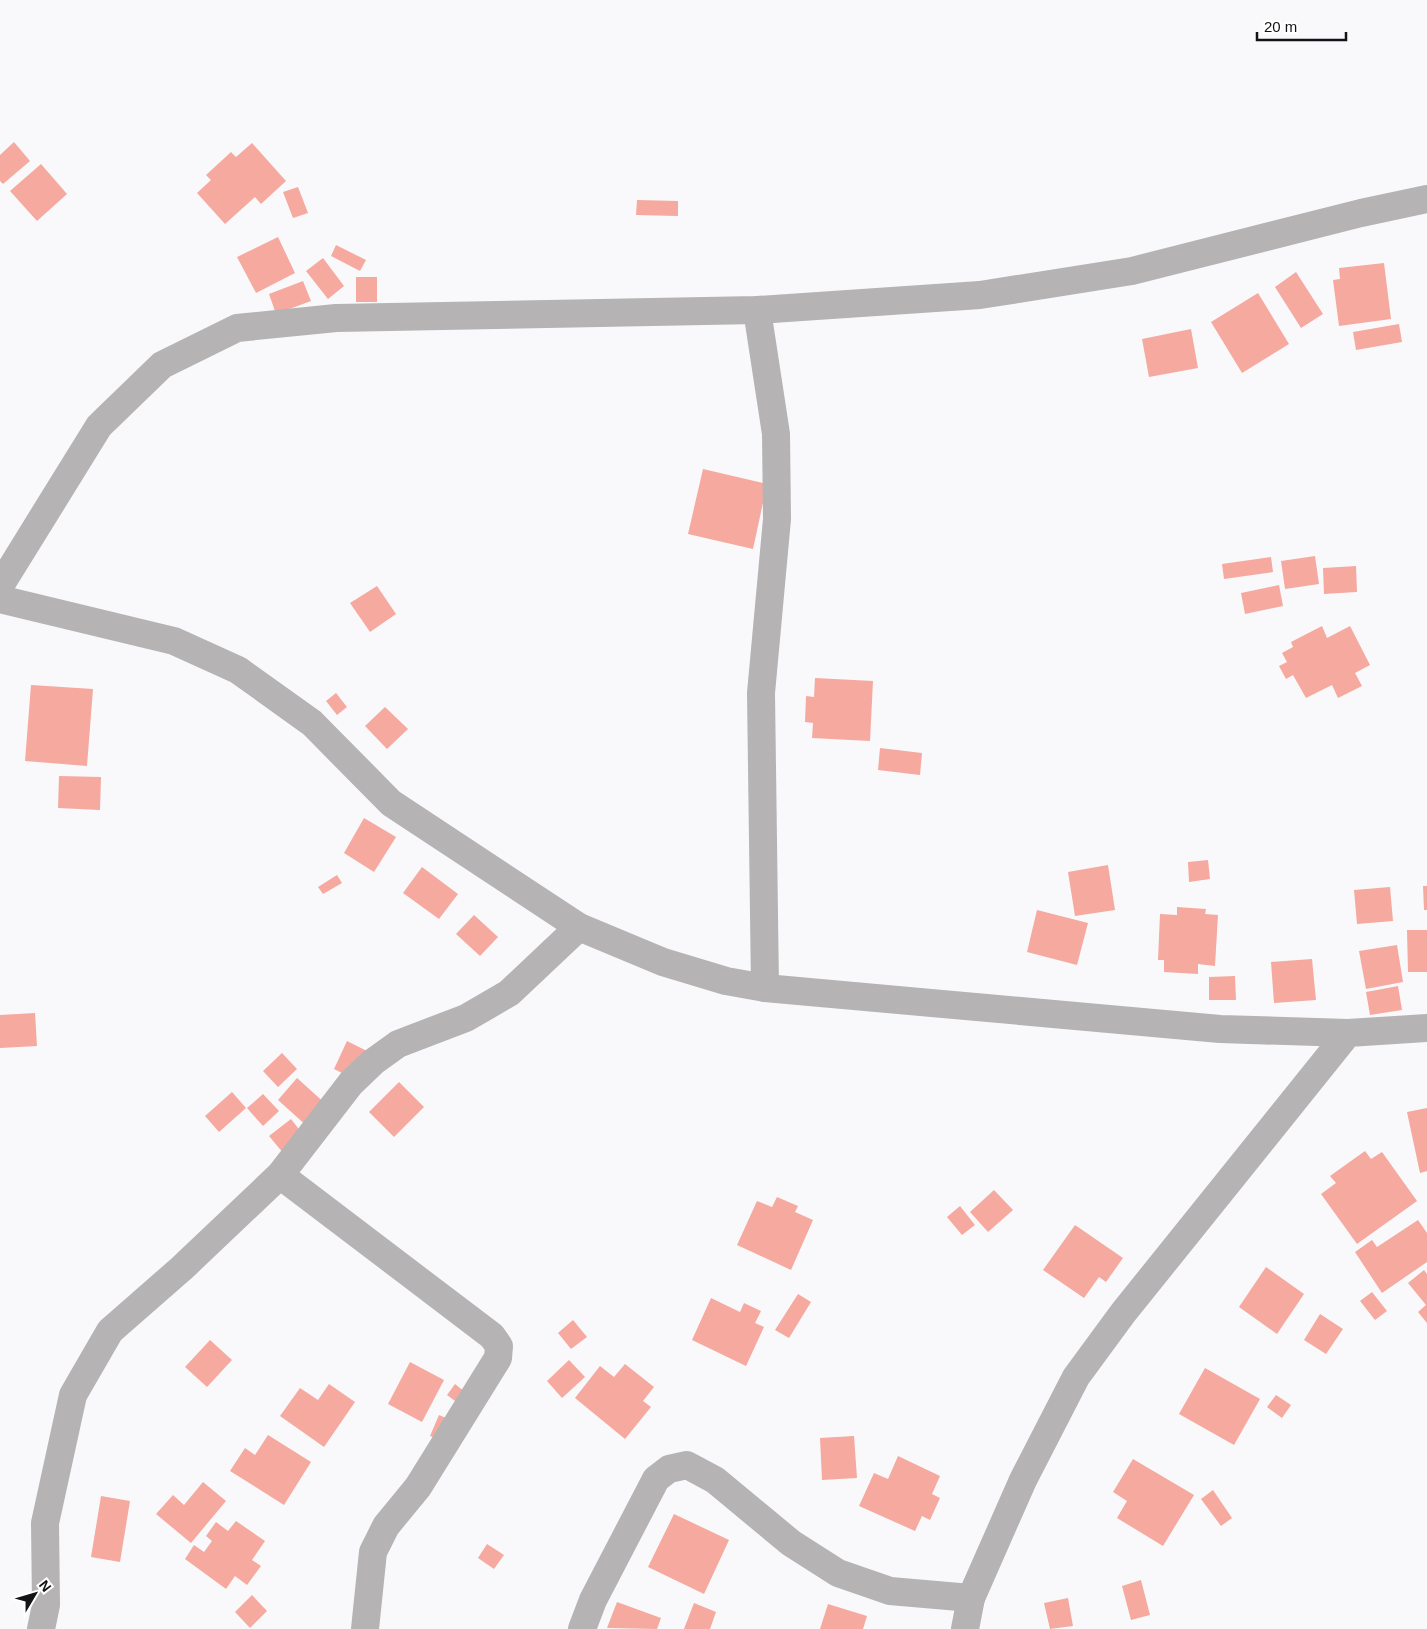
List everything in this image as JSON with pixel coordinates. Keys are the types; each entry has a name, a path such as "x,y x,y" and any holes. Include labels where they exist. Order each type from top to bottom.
{"street":[{"path":"0,586 99,426 162,365 237,328 336,318 757,310 980,295 1132,271 1361,213 1427,199"},
{"path":"757,310 776,434 777,520 761,693 765,988"},
{"path":"0,599 174,641 238,670 312,722 391,803 579,927 663,962 726,982 765,988 1220,1029 1348,1033 1427,1028"},
{"path":"41,1629 46,1605 45,1522 73,1395 110,1331 182,1268 280,1175 351,1084 373,1062 398,1044 466,1018 509,993 579,927"},
{"path":"965,1629 971,1598 1023,1480 1076,1377 1123,1313 1348,1033"},
{"path":"280,1175 492,1336 499,1346 498,1358 418,1487 386,1526 373,1552 365,1629"},
{"path":"582,1629 593,1600 656,1479 669,1469 687,1465 715,1480 791,1543 838,1573 890,1590 971,1598"}],"building":[{"path":"14,142 30,161 3,184 0,181 0,155"},
{"path":"252,143 286,181 261,204 255,197 225,224 197,193 211,180 206,175 231,152 236,157"},
{"path":"41,164 67,194 37,221 10,191"},
{"path":"298,187 308,213 293,218 283,192"},
{"path":"637,200 678,201 678,216 636,215"},
{"path":"278,237 295,273 256,293 237,257"},
{"path":"336,245 366,260 360,271 331,256"},
{"path":"323,258 344,286 328,299 306,271"},
{"path":"1384,263 1391,319 1339,326 1333,280 1340,279 1339,268"},
{"path":"1296,272 1323,314 1301,328 1275,287"},
{"path":"356,277 377,277 377,302 356,302"},
{"path":"303,281 311,301 276,314 269,294"},
{"path":"1258,293 1289,344 1242,373 1211,322"},
{"path":"1399,324 1402,342 1356,350 1353,332"},
{"path":"1191,329 1198,368 1149,377 1142,339"},
{"path":"703,469 767,484 753,549 688,534"},
{"path":"1315,556 1319,584 1285,589 1281,561"},
{"path":"1271,557 1273,572 1224,579 1222,564"},
{"path":"1356,566 1357,592 1324,594 1323,568"},
{"path":"1279,585 1283,606 1245,614 1241,593"},
{"path":"377,586 396,614 370,632 350,603"},
{"path":"1322,626 1327,638 1350,626 1370,665 1355,673 1362,686 1338,698 1332,685 1306,698 1293,675 1286,679 1279,666 1287,662 1282,653 1293,647 1291,642"},
{"path":"815,678 873,681 870,741 812,738 813,723 805,722 806,696 814,697"},
{"path":"31,685 93,689 87,766 25,761"},
{"path":"336,693 347,707 337,715 326,701"},
{"path":"385,707 408,729 387,749 365,726"},
{"path":"880,748 922,753 920,775 878,770"},
{"path":"59,776 101,777 100,810 58,808"},
{"path":"364,818 396,837 374,872 344,853"},
{"path":"1208,860 1210,879 1189,882 1188,862"},
{"path":"1108,865 1115,910 1075,916 1068,872"},
{"path":"422,867 458,894 439,919 403,893"},
{"path":"337,875 342,883 323,894 318,887"},
{"path":"1423,886 1427,886 1427,910 1424,910"},
{"path":"1390,887 1393,921 1357,924 1354,890"},
{"path":"1177,907 1206,909 1205,914 1218,915 1215,966 1198,964 1198,974 1164,972 1164,960 1158,960 1160,914 1177,915"},
{"path":"1037,910 1088,923 1077,965 1027,952"},
{"path":"474,915 498,937 480,956 456,934"},
{"path":"1407,930 1427,930 1427,972 1408,972"},
{"path":"1397,945 1403,982 1366,989 1359,951"},
{"path":"1312,959 1316,1000 1274,1003 1271,962"},
{"path":"1235,976 1236,1000 1209,1000 1209,977"},
{"path":"1398,986 1402,1010 1370,1015 1366,992"},
{"path":"35,1013 37,1046 0,1048 0,1015"},
{"path":"347,1041 367,1051 354,1079 334,1069"},
{"path":"282,1053 297,1069 278,1087 263,1071"},
{"path":"297,1078 328,1106 308,1127 278,1100"},
{"path":"399,1082 424,1107 394,1137 369,1112"},
{"path":"232,1092 246,1108 219,1132 205,1116"},
{"path":"263,1094 279,1111 263,1126 247,1108"},
{"path":"1427,1108 1427,1171 1420,1173 1407,1112"},
{"path":"291,1119 305,1137 284,1154 269,1136"},
{"path":"1365,1151 1371,1159 1382,1152 1417,1201 1357,1244 1321,1194 1336,1183 1330,1176"},
{"path":"994,1190 1013,1210 988,1232 970,1212"},
{"path":"777,1197 798,1206 795,1212 813,1220 791,1270 737,1245 757,1201 772,1207"},
{"path":"960,1206 975,1225 962,1235 947,1217"},
{"path":"1418,1220 1427,1233 1427,1262 1382,1293 1355,1252 1372,1240 1377,1247"},
{"path":"1075,1225 1123,1258 1106,1282 1099,1277 1084,1298 1043,1270"},
{"path":"1266,1267 1304,1294 1277,1334 1239,1307"},
{"path":"1424,1270 1427,1274 1427,1323 1418,1312 1426,1305 1408,1283"},
{"path":"1372,1292 1387,1311 1375,1320 1360,1301"},
{"path":"798,1294 811,1302 789,1338 775,1330"},
{"path":"711,1298 740,1312 744,1303 761,1311 755,1323 764,1327 746,1366 692,1340"},
{"path":"1320,1314 1343,1329 1326,1354 1304,1340"},
{"path":"573,1320 587,1337 571,1349 558,1333"},
{"path":"210,1340 232,1360 207,1387 185,1367"},
{"path":"569,1360 585,1377 562,1398 547,1381"},
{"path":"410,1362 444,1380 422,1422 388,1404"},
{"path":"625,1364 654,1387 643,1401 651,1407 625,1439 575,1398 600,1366 614,1377"},
{"path":"1205,1368 1260,1399 1234,1445 1179,1414"},
{"path":"329,1384 355,1402 324,1447 280,1416 300,1388 318,1400"},
{"path":"455,1384 470,1396 462,1406 447,1395"},
{"path":"1276,1395 1291,1405 1282,1418 1267,1407"},
{"path":"439,1415 451,1420 442,1440 430,1436"},
{"path":"268,1435 311,1462 284,1505 230,1471 245,1448 255,1455"},
{"path":"854,1436 857,1478 822,1480 820,1438"},
{"path":"898,1456 940,1476 932,1494 940,1498 930,1520 922,1516 915,1531 859,1506 874,1473 888,1479"},
{"path":"1133,1459 1194,1495 1163,1546 1117,1518 1127,1501 1113,1492"},
{"path":"203,1482 226,1501 191,1543 156,1514 173,1495 184,1505"},
{"path":"1213,1490 1232,1518 1221,1526 1201,1499"},
{"path":"101,1496 130,1501 120,1562 91,1557"},
{"path":"674,1514 729,1540 704,1594 648,1567"},
{"path":"236,1521 265,1541 252,1560 261,1566 247,1585 235,1576 226,1589 185,1559 194,1545 204,1552 212,1541 206,1536 216,1522 228,1531"},
{"path":"487,1544 504,1555 494,1569 478,1558"},
{"path":"1141,1580 1150,1615 1131,1620 1122,1586"},
{"path":"252,1595 267,1611 250,1628 235,1612"},
{"path":"1068,1598 1073,1626 1050,1629 1044,1603"},
{"path":"617,1602 661,1618 657,1629 607,1628"},
{"path":"694,1603 716,1612 710,1629 684,1629"},
{"path":"828,1604 867,1616 863,1629 820,1629"}]}
